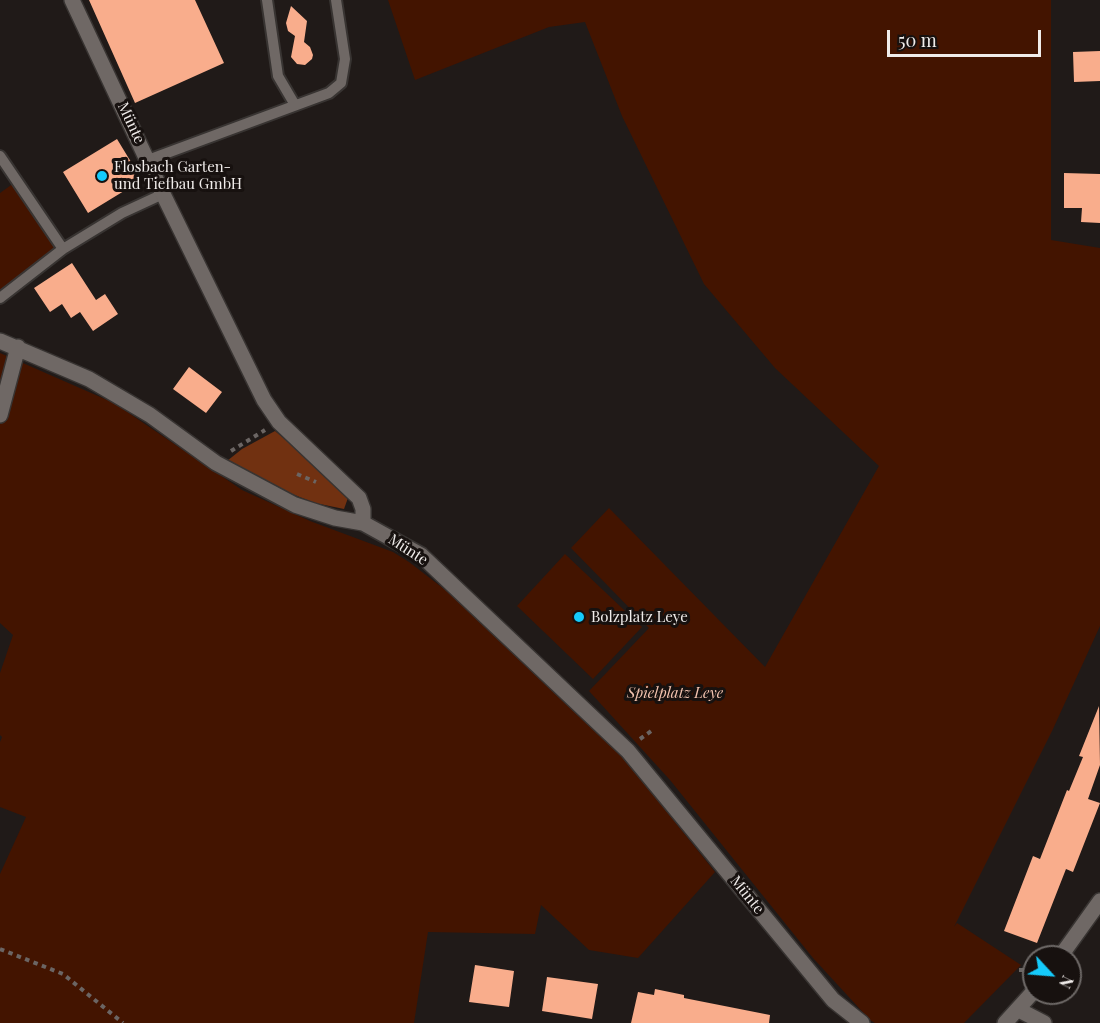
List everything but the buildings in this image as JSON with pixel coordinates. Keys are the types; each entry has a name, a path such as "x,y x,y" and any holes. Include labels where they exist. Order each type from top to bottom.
{"street":[{"name":"Münte","path":"72,0 255,383 279,422 359,498 363,509 363,523 421,555 628,751 833,1000 862,1023"},
{"path":"0,341 89,379 150,415 216,463 295,505 335,518 363,523"},
{"path":"0,415 18,347"},
{"path":"1069,945 1100,901"},
{"path":"1005,1023 1023,1005"},
{"path":"1019,1010 1044,1023"}],"lane":[{"path":"267,0 278,76 295,105"},
{"path":"148,160 329,93 341,83 345,59 336,0"},
{"path":"0,156 63,249"},
{"path":"0,298 63,249 122,213 163,194"}],"path":[{"path":"216,463 238,446 279,422"},
{"path":"297,474 315,482"},
{"path":"0,949 63,974 123,1023"}],"green space":[{"name":"Spielplatz Leye","path":"388,0 1051,0 1051,240 1100,248 1100,626 1053,729 954,927 957,923 1021,965 964,1023 875,1023 870,1020 813,958 670,780 589,691 649,628 571,548 609,508 765,667 879,466 775,368 704,284 622,116 585,22 549,27 415,80"},
{"path":"14,183 59,248 0,291 0,193"},
{"path":"0,353 114,403 242,490 310,521 393,552 409,562 461,602 587,721 628,763 715,872 638,958 589,950 541,905 535,934 428,932 414,1023 0,1023 0,874 26,817 0,807 0,742 2,737 0,735 0,673 13,635 0,623"},
{"name":"Bolzplatz Leye","path":"565,554 642,627 593,679 517,606"}],"shaded area":[{"path":"275,431 343,487 349,495 344,509 315,503 264,483 227,461 242,449"}],"place":[{"name":"Flosbach Garten- und Tiefbau GmbH","path":"102,176"},
{"name":"Bolzplatz Leye","path":"579,617"}]}
